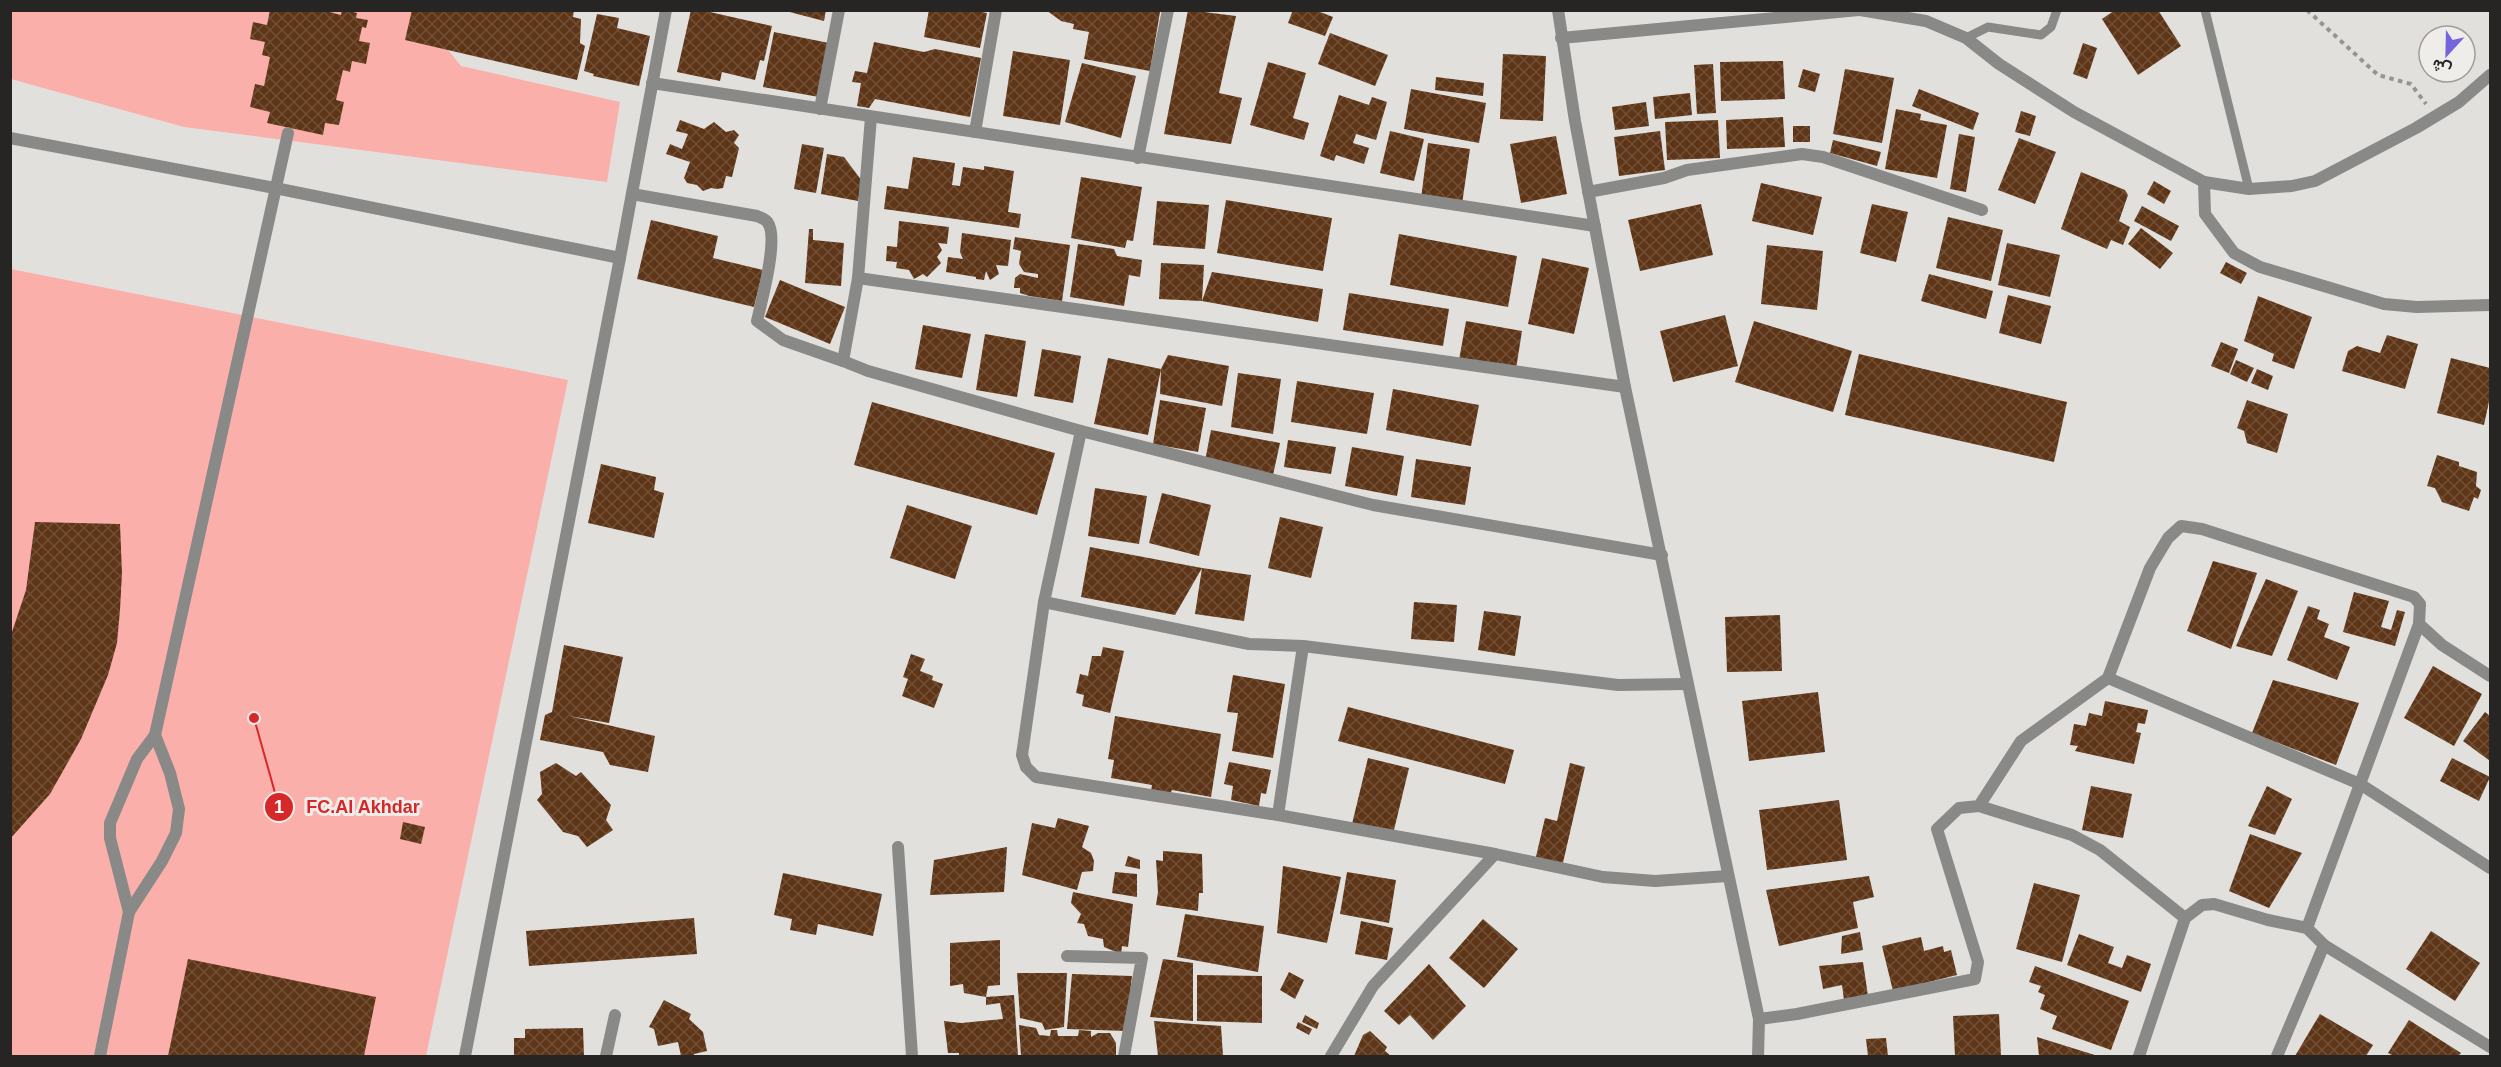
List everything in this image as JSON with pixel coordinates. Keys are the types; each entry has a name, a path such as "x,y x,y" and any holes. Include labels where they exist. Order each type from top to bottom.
{"street":[{"path":"465,1056 666,10"},
{"path":"820,109 838,10"},
{"path":"975,132 996,10"},
{"path":"1138,158 1168,10"},
{"path":"1558,10 1588,192 1625,387 1662,555 1686,684 1759,1019 1758,1056"},
{"path":"1561,38 1859,10 1926,21 1966,38 1999,64 2074,112 2204,182 2249,189 2292,186 2315,181 2436,116 2459,102 2490,75"},
{"path":"652,83 1595,226"},
{"path":"843,361 858,278 871,117"},
{"path":"129,912 110,838 110,823 137,759 155,735 288,134"},
{"path":"10,138 275,188 620,258"},
{"path":"1588,192 1664,178 1687,170 1802,154 1823,157 1982,210"},
{"path":"2204,182 2205,214 2234,253 2260,267 2384,304 2417,307 2490,305"},
{"path":"632,194 764,219 771,232 768,276 757,321 783,340 868,371 1081,431 1373,505 1662,555"},
{"path":"858,278 1625,387"},
{"path":"1081,431 1044,602 1022,755 1026,767 1036,777 1278,814 1495,854 1603,877 1655,881 1728,876"},
{"path":"1979,806 2021,741 2108,678 2150,568 2168,538 2181,526 2202,529 2414,597 2420,604 2419,624 2307,928"},
{"path":"1044,602 1250,644 1303,646 1618,685 1686,684"},
{"path":"2419,624 2442,645 2490,676"},
{"path":"1278,814 1303,646"},
{"path":"2108,678 2360,784 2490,868"},
{"path":"100,1056 129,912 162,861 176,833 179,809 170,773 155,735"},
{"path":"1759,1019 1797,1014 1975,979 1978,962 1937,829 1959,808 1979,806 2072,835 2100,850 2185,918"},
{"path":"898,847 912,1056"},
{"path":"1331,1056 1373,986 1495,854"},
{"path":"2139,1056 2185,918 2202,905 2214,904 2268,920 2307,928 2324,945 2490,1047"},
{"path":"2277,1056 2324,945"},
{"path":"1067,956 1142,958 1124,1056"},
{"path":"606,1056 615,1015"}],"lane":[{"path":"1966,38 1988,27 2041,35 2051,27 2057,10"},
{"path":"2205,10 2249,189"}],"path":[{"path":"2307,10 2378,75 2411,84 2436,116"}],"shaded area":[{"path":"10,11 416,11 461,66 620,102 607,182 184,127 11,79"},
{"path":"11,269 568,380 426,1056 11,1056"}],"building":[{"path":"270,10 322,10 341,15 342,10 346,10 357,13 356,18 368,20 366,28 362,27 359,41 370,43 366,64 352,61 350,72 343,70 336,100 344,102 339,125 325,123 323,135 267,123 270,112 250,107 255,84 264,86 270,57 262,55 265,42 250,39 253,22 267,25"},
{"path":"412,10 574,10 573,17 581,19 580,43 585,46 577,80 405,40"},
{"path":"691,10 701,10 772,26 764,61 760,60 755,80 722,72 720,81 677,72"},
{"path":"782,10 826,10 824,21"},
{"path":"929,10 973,10 987,13 980,48 924,37"},
{"path":"1046,10 1160,12 1150,71 1084,59 1089,32 1073,29 1074,24 1061,21"},
{"path":"1188,10 1236,16 1219,93 1242,98 1231,144 1164,134"},
{"path":"1293,10 1315,10 1333,17 1325,36 1288,23"},
{"path":"2115,10 2158,10 2181,46 2138,75 2102,19"},
{"path":"597,14 619,18 617,28 650,36 639,86 593,76 594,74 584,71"},
{"path":"774,32 829,43 819,97 763,87"},
{"path":"1330,33 1388,55 1375,86 1318,64"},
{"path":"874,42 924,52 935,49 981,58 970,117 875,99 869,108 857,106 861,83 852,82 855,71 867,73"},
{"path":"2083,43 2097,48 2087,79 2073,74"},
{"path":"1013,51 1070,60 1060,125 1003,116"},
{"path":"1503,54 1546,56 1543,121 1500,119"},
{"path":"1783,61 1785,99 1721,101 1720,62"},
{"path":"1268,62 1306,73 1293,118 1309,123 1304,140 1250,125"},
{"path":"1082,63 1136,76 1121,138 1065,122"},
{"path":"1713,64 1716,113 1697,114 1694,65"},
{"path":"1803,69 1820,74 1815,92 1798,87"},
{"path":"1845,69 1894,78 1882,143 1833,134"},
{"path":"1436,77 1484,83 1483,96 1435,90"},
{"path":"1411,89 1486,103 1479,143 1404,129"},
{"path":"1919,89 1979,113 1973,130 1912,106"},
{"path":"1690,93 1692,115 1655,119 1653,97"},
{"path":"1339,95 1369,105 1372,97 1387,102 1376,140 1356,134 1353,143 1369,148 1364,164 1336,155 1334,161 1320,156"},
{"path":"1646,102 1649,126 1615,130 1612,107"},
{"path":"1896,109 1921,114 1920,120 1947,125 1937,178 1885,169"},
{"path":"2021,111 2036,116 2030,136 2015,132"},
{"path":"1783,117 1785,147 1727,149 1726,120"},
{"path":"680,120 704,129 714,122 726,132 734,130 739,135 734,143 739,148 732,177 726,176 723,188 703,191 697,185 687,183 684,178 690,162 666,154 670,144 682,149 688,134 676,131"},
{"path":"1718,120 1720,158 1667,160 1665,122"},
{"path":"1793,126 1810,126 1810,142 1793,142"},
{"path":"1390,131 1424,139 1414,181 1380,173"},
{"path":"1660,131 1665,170 1619,176 1614,137"},
{"path":"1959,134 1975,137 1966,192 1950,189"},
{"path":"1556,136 1567,194 1521,203 1510,144"},
{"path":"2019,138 2056,152 2035,204 1998,190"},
{"path":"1833,140 1881,152 1877,166 1830,153"},
{"path":"1428,143 1470,149 1462,204 1421,199"},
{"path":"802,144 824,148 816,193 794,189"},
{"path":"827,154 844,157 862,181 858,201 821,194"},
{"path":"913,157 955,163 952,185 960,186 963,167 984,170 984,166 1014,171 1008,212 1021,214 1019,228 884,209 887,186 908,189"},
{"path":"2081,172 2125,190 2128,195 2119,221 2130,227 2123,245 2111,240 2107,249 2061,229"},
{"path":"1081,177 1142,187 1133,241 1127,240 1125,248 1071,238"},
{"path":"2154,181 2171,191 2164,204 2147,194"},
{"path":"1761,183 1822,197 1813,235 1752,221"},
{"path":"1226,200 1332,218 1323,271 1217,253"},
{"path":"1157,201 1209,205 1205,249 1153,245"},
{"path":"1701,204 1713,255 1640,271 1628,220"},
{"path":"1872,204 1908,212 1896,262 1860,253"},
{"path":"2142,206 2179,226 2171,241 2134,221"},
{"path":"1948,217 2003,230 1991,281 1936,268"},
{"path":"651,220 718,236 713,258 763,270 754,307 637,279"},
{"path":"899,221 949,227 947,244 938,243 942,250 937,257 941,263 927,277 923,274 914,279 909,270 896,268 897,262 886,261 887,246 897,247"},
{"path":"2141,228 2173,253 2160,269 2128,244"},
{"path":"809,229 813,229 813,240 844,243 841,286 805,283"},
{"path":"962,233 1011,240 1008,266 996,265 999,274 990,280 986,271 984,280 946,272 948,257 963,259 960,252"},
{"path":"1399,234 1517,256 1508,307 1390,285"},
{"path":"1015,237 1070,245 1062,301 1029,296 1020,293 1020,288 1014,288 1015,278 1020,274 1038,278 1038,274 1024,272 1019,264 1021,251 1013,249"},
{"path":"2007,243 2060,255 2050,297 1998,285"},
{"path":"1078,244 1114,249 1117,256 1142,260 1140,277 1129,275 1124,306 1070,297"},
{"path":"1767,245 1823,251 1817,310 1761,304"},
{"path":"1542,258 1589,268 1574,334 1528,324"},
{"path":"2226,262 2247,273 2241,284 2220,273"},
{"path":"1161,263 1204,265 1202,301 1159,299"},
{"path":"1212,272 1323,289 1318,322 1202,301"},
{"path":"1929,274 1993,291 1986,319 1921,301"},
{"path":"780,280 845,307 830,344 765,317"},
{"path":"1349,293 1449,309 1443,346 1343,330"},
{"path":"2008,295 2051,306 2041,344 1999,333"},
{"path":"2258,296 2312,317 2294,369 2272,361 2274,354 2244,341"},
{"path":"1725,315 1738,366 1673,382 1660,331"},
{"path":"1466,321 1522,331 1516,369 1459,360"},
{"path":"1754,321 1852,351 1833,412 1735,382"},
{"path":"923,325 971,334 962,378 915,369"},
{"path":"985,334 1026,341 1017,397 976,390"},
{"path":"2387,335 2418,344 2405,389 2342,371 2348,351 2357,346 2380,353"},
{"path":"2221,342 2238,349 2229,373 2211,366"},
{"path":"1042,349 1081,356 1073,403 1034,396"},
{"path":"1859,354 2067,402 2054,462 1845,415"},
{"path":"1168,355 1229,366 1222,406 1160,394 1161,369"},
{"path":"1108,358 1161,369 1148,435 1094,424"},
{"path":"2451,358 2490,368 2490,397 2484,425 2437,413"},
{"path":"2236,360 2254,368 2247,382 2230,374"},
{"path":"2257,369 2273,376 2268,390 2251,383"},
{"path":"1238,373 1281,379 1273,434 1231,427"},
{"path":"1297,381 1374,393 1367,434 1291,422"},
{"path":"1393,389 1479,405 1471,446 1386,430"},
{"path":"1160,400 1206,408 1198,452 1153,444"},
{"path":"2247,400 2288,414 2277,453 2247,443 2244,431 2237,428"},
{"path":"872,402 1055,453 1037,515 854,465"},
{"path":"1211,430 1280,443 1273,475 1205,461"},
{"path":"1288,440 1336,447 1331,474 1284,467"},
{"path":"1352,447 1404,456 1397,496 1345,486"},
{"path":"2437,455 2459,462 2459,466 2477,472 2476,486 2481,490 2478,499 2474,497 2469,511 2442,502 2435,488 2427,486"},
{"path":"1416,459 1471,467 1465,505 1411,497"},
{"path":"601,464 656,477 654,490 664,493 654,538 588,523"},
{"path":"1095,488 1147,496 1139,544 1088,536"},
{"path":"1162,493 1211,505 1199,556 1149,543"},
{"path":"907,505 972,526 955,579 890,558"},
{"path":"1280,517 1323,527 1311,578 1268,568"},
{"path":"35,522 120,524 122,573 120,610 117,643 108,675 81,739 50,794 10,839 10,638 26,590"},
{"path":"1090,547 1202,568 1175,615 1081,597"},
{"path":"2213,561 2257,573 2231,649 2187,631"},
{"path":"1202,568 1251,575 1244,621 1195,614"},
{"path":"2266,579 2298,591 2272,656 2236,646"},
{"path":"2354,592 2389,601 2381,627 2391,630 2397,610 2405,612 2395,646 2343,632"},
{"path":"1414,602 1457,605 1454,642 1411,639"},
{"path":"2308,606 2320,610 2317,619 2329,624 2324,637 2350,647 2337,680 2287,660"},
{"path":"1484,611 1521,616 1515,656 1478,650"},
{"path":"1780,615 1782,671 1727,672 1725,617"},
{"path":"564,645 623,657 609,723 569,716 655,736 648,772 610,765 603,752 540,740 545,715 552,712"},
{"path":"1103,647 1124,651 1110,713 1082,706 1084,695 1076,693 1080,674 1088,676 1092,656 1101,656"},
{"path":"911,654 925,659 920,671 933,676 932,680 943,684 934,708 902,696 908,679 903,677"},
{"path":"2433,666 2482,694 2454,746 2404,718"},
{"path":"1233,675 1285,684 1273,758 1232,751 1238,713 1227,712"},
{"path":"2273,680 2359,703 2336,765 2252,733"},
{"path":"1818,692 1825,752 1749,761 1742,701"},
{"path":"2105,701 2148,710 2145,724 2138,723 2136,732 2141,733 2134,764 2075,751 2078,746 2070,745 2074,724 2086,726 2089,713 2102,716"},
{"path":"1348,707 1514,750 1505,784 1338,741"},
{"path":"2485,712 2490,716 2490,761 2463,741"},
{"path":"1115,716 1221,734 1211,797 1172,790 1170,794 1151,791 1152,785 1111,778 1114,760 1108,759"},
{"path":"1368,758 1409,768 1393,834 1352,824"},
{"path":"2452,758 2490,777 2479,801 2440,781"},
{"path":"1229,762 1271,770 1266,794 1261,793 1259,806 1231,800 1233,786 1224,784"},
{"path":"556,763 576,776 581,772 611,805 606,820 613,830 587,847 578,836 563,832 537,800 542,794 540,772"},
{"path":"1570,763 1585,767 1562,867 1535,861 1545,818 1557,821"},
{"path":"2091,786 2132,794 2123,838 2082,830"},
{"path":"2267,786 2292,799 2275,835 2248,826"},
{"path":"1839,800 1847,860 1767,870 1759,810"},
{"path":"1058,818 1089,826 1082,847 1091,853 1094,861 1093,871 1082,872 1077,890 1022,875 1032,823 1055,828"},
{"path":"403,822 425,827 421,844 400,839"},
{"path":"2250,834 2302,853 2269,908 2229,891"},
{"path":"1007,847 1004,892 930,895 934,860"},
{"path":"1163,851 1202,854 1203,893 1199,893 1198,911 1156,905 1158,892 1156,860 1163,861"},
{"path":"1128,856 1140,860 1140,869 1125,866"},
{"path":"1283,866 1341,877 1327,943 1277,933"},
{"path":"1115,872 1137,874 1137,897 1112,893"},
{"path":"1347,872 1396,880 1389,923 1340,914"},
{"path":"783,873 882,894 873,936 818,924 816,935 790,930 792,919 774,915"},
{"path":"1869,876 1874,897 1853,902 1858,928 1779,946 1766,890"},
{"path":"2034,883 2080,895 2062,962 2016,949"},
{"path":"1073,892 1133,904 1128,947 1122,946 1121,954 1104,947 1103,939 1088,936 1084,924 1077,923 1081,914 1071,903"},
{"path":"1185,914 1264,926 1258,972 1177,957"},
{"path":"694,918 697,954 529,966 526,931"},
{"path":"1483,919 1518,949 1484,988 1449,958"},
{"path":"1361,921 1393,928 1387,960 1355,954"},
{"path":"2431,931 2480,963 2455,1001 2406,969"},
{"path":"1860,932 1863,950 1841,954 1842,936"},
{"path":"2079,934 2114,947 2108,963 2122,968 2127,955 2151,964 2141,992 2067,965"},
{"path":"1921,937 1924,951 1943,946 1944,952 1951,950 1957,975 1893,991 1882,946"},
{"path":"1000,940 1000,985 988,986 986,997 964,993 963,984 950,986 950,943"},
{"path":"188,959 376,997 364,1056 168,1056"},
{"path":"1163,959 1193,963 1193,1021 1150,1017"},
{"path":"1863,962 1868,996 1844,1000 1842,985 1823,989 1819,966"},
{"path":"1429,964 1466,1006 1433,1040 1410,1015 1399,1025 1384,1011"},
{"path":"2035,966 2129,1001 2111,1050 2052,1029 2057,1016 2040,1009 2045,995 2038,992 2041,986 2029,982"},
{"path":"1289,972 1304,980 1295,999 1280,990"},
{"path":"1017,973 1067,973 1064,1027 1045,1030 1042,1023 1020,1018"},
{"path":"1072,974 1132,976 1126,1031 1067,1029"},
{"path":"1197,975 1262,976 1262,1023 1197,1021"},
{"path":"1014,995 1018,1056 959,1056 959,1053 948,1053 944,1021 961,1023 1003,1019 1000,1003 986,1005 986,997"},
{"path":"664,1000 691,1014 689,1019 703,1032 707,1051 694,1054 694,1056 681,1056 678,1042 658,1046 654,1029 649,1027"},
{"path":"1999,1014 2001,1056 1955,1056 1953,1016"},
{"path":"2320,1014 2373,1045 2366,1056 2295,1056"},
{"path":"1305,1015 1319,1023 1317,1029 1302,1022"},
{"path":"2409,1020 2461,1053 2458,1056 2394,1056 2388,1053"},
{"path":"1154,1021 1221,1026 1223,1056 1158,1056"},
{"path":"1298,1022 1312,1029 1309,1035 1296,1028"},
{"path":"1019,1025 1036,1028 1039,1035 1050,1036 1051,1030 1057,1030 1058,1036 1078,1036 1079,1030 1091,1031 1091,1037 1098,1033 1110,1033 1116,1043 1116,1056 1021,1056"},
{"path":"583,1028 584,1056 514,1056 514,1038 525,1038 525,1029"},
{"path":"1370,1031 1387,1047 1385,1051 1391,1056 1354,1056 1363,1035"},
{"path":"2037,1037 2098,1056 2039,1056"},
{"path":"1886,1038 1888,1056 1868,1056 1866,1039"}],"place":[{"name":"FC.Al Akhdar","path":"254,718"}]}
